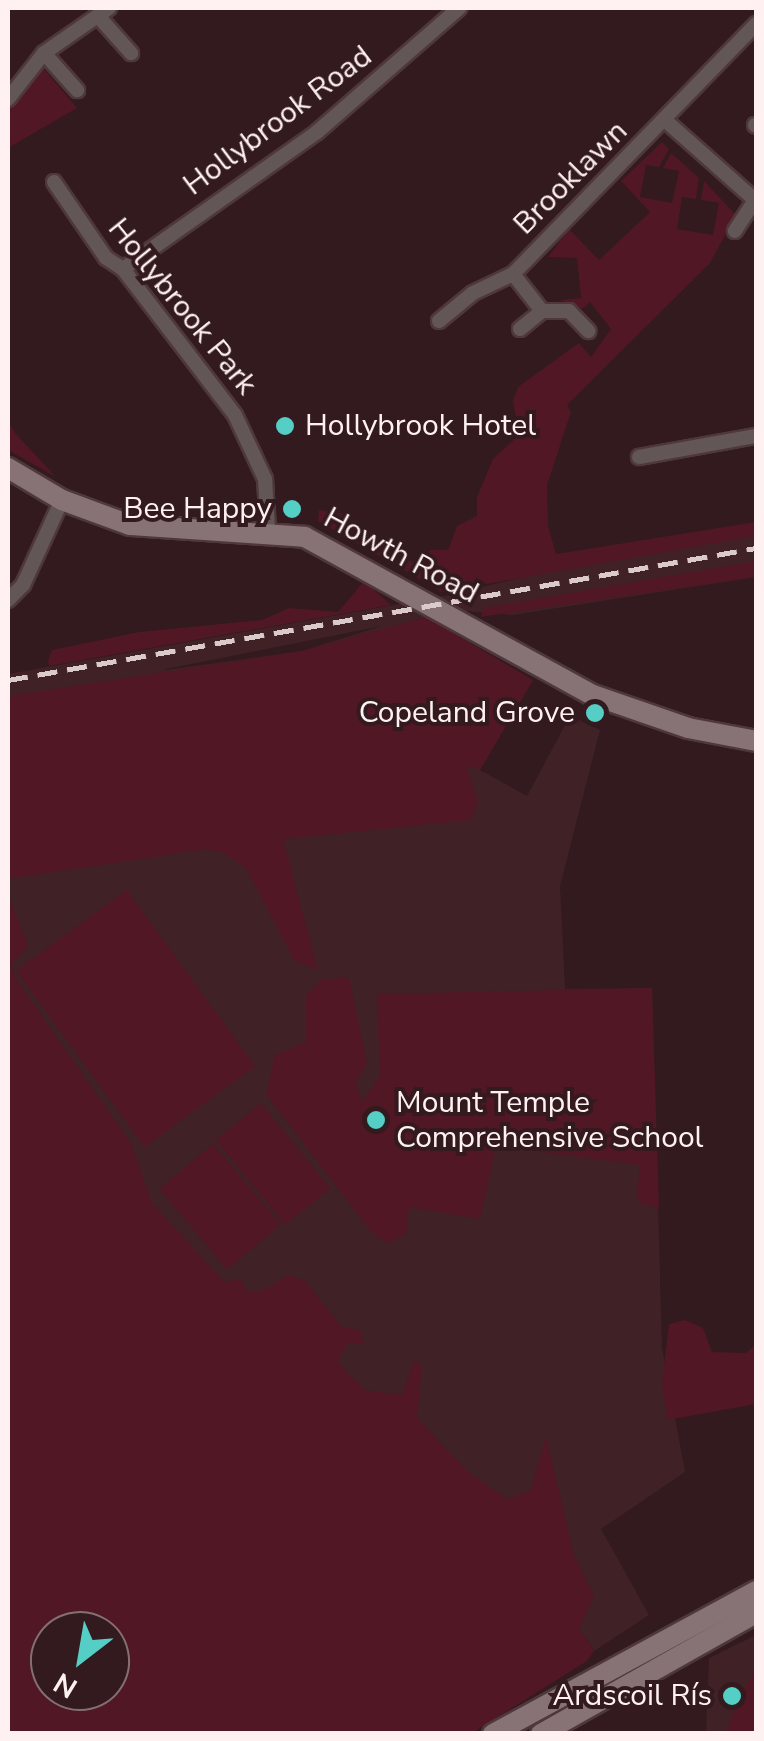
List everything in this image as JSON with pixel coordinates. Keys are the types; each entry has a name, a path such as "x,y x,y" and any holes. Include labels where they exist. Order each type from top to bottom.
{"main road":[{"name":"Howth Road","path":"8,468 62,500 150,528 268,530 315,541 590,694 688,728 756,740"},
{"path":"540,1734 756,1590"},
{"path":"493,1734 660,1654 756,1614"}],"street":[{"name":"Hollybrook Road","path":"123,268 317,132 459,8"},
{"path":"8,99 44,53 104,12 131,53"},
{"name":"Brooklawn","path":"439,321 473,292 513,274 666,121 756,24"},
{"path":"44,53 77,90"},
{"name":"Brooklawn","path":"666,121 754,200 734,232"},
{"name":"Hollybrook Park","path":"54,182 106,258 123,268 236,415 264,479 268,530"},
{"name":"Brooklawn","path":"513,274 542,310 569,310 588,331"},
{"path":"520,329 542,310"},
{"path":"639,457 756,436"},
{"path":"8,600 23,585 62,500"}],"shaded area":[{"path":"43,68 77,108 8,148 8,109"},
{"path":"662,142 669,149 659,167 646,165 640,197 672,203 679,171 663,168 671,153 699,178 696,199 682,197 677,229 713,235 719,203 701,200 704,181 736,215 710,263 567,405 571,412 547,485 548,526 556,554 756,522 756,536 442,592 318,521 319,510 344,514 412,562 431,550 448,550 457,526 477,516 477,497 493,459 519,435 513,401 518,387 579,343 591,357 611,329 590,302 582,309 560,300 581,298 577,258 548,257 569,229 599,260 650,212 621,181"},
{"path":"8,420 15,433 56,477 8,450"},
{"name":"Mount Temple Comprehensive School","path":"756,522 756,577 512,615 464,611 427,618 533,680 480,770 527,796 570,716 600,730 560,886 565,989 652,988 662,1348 685,1472 601,1529 649,1615 594,1651 575,1622 135,1199 8,997 8,674 444,596","holes":["382,626 302,651 165,670"]},
{"path":"756,561 756,577 481,617 483,608"},
{"path":"364,581 391,605 49,666 52,650 139,632 262,620 289,608 338,612"},
{"path":"426,617 533,680 480,770 466,765 478,801 471,820 283,839 318,970 294,960 246,868 224,853 206,849 8,879 8,696 302,651"},
{"path":"127,890 255,1066 144,1147 16,971"},
{"path":"8,895 28,945 11,966 18,982 131,1143 152,1203 224,1282 240,1279 247,1292 260,1292 289,1275 304,1280 342,1327 360,1330 364,1344 347,1344 338,1362 364,1390 402,1395 415,1359 422,1368 417,1418 467,1471 507,1499 531,1490 546,1436 574,1555 594,1597 579,1628 594,1651 587,1661 472,1733 8,1733"},
{"path":"349,977 367,1062 356,1082 362,1102 380,1076 377,994 652,988 659,1207 641,1204 637,1196 640,1165 496,1146 480,1219 409,1207 406,1234 388,1243 372,1233 266,1094 275,1055 306,1042 306,995 321,980"},
{"path":"261,1103 330,1188 285,1225 216,1140"},
{"path":"213,1144 280,1224 227,1269 159,1189"},
{"path":"685,1320 703,1328 712,1352 746,1353 756,1344 756,1404 667,1420 662,1383 669,1324"},
{"name":"Ardscoil Rís","path":"756,1635 756,1733 706,1734 709,1658"},
{"path":"756,1670 756,1733 726,1733 739,1697"}],"railway":[{"path":"8,680 756,548"}],"place":[{"name":"Hollybrook Hotel","path":"285,426"},
{"name":"Bee Happy","path":"292,509"},
{"name":"Copeland Grove","path":"595,713"},
{"name":"Mount Temple Comprehensive School","path":"376,1120"},
{"name":"Ardscoil Rís","path":"732,1696"}]}
